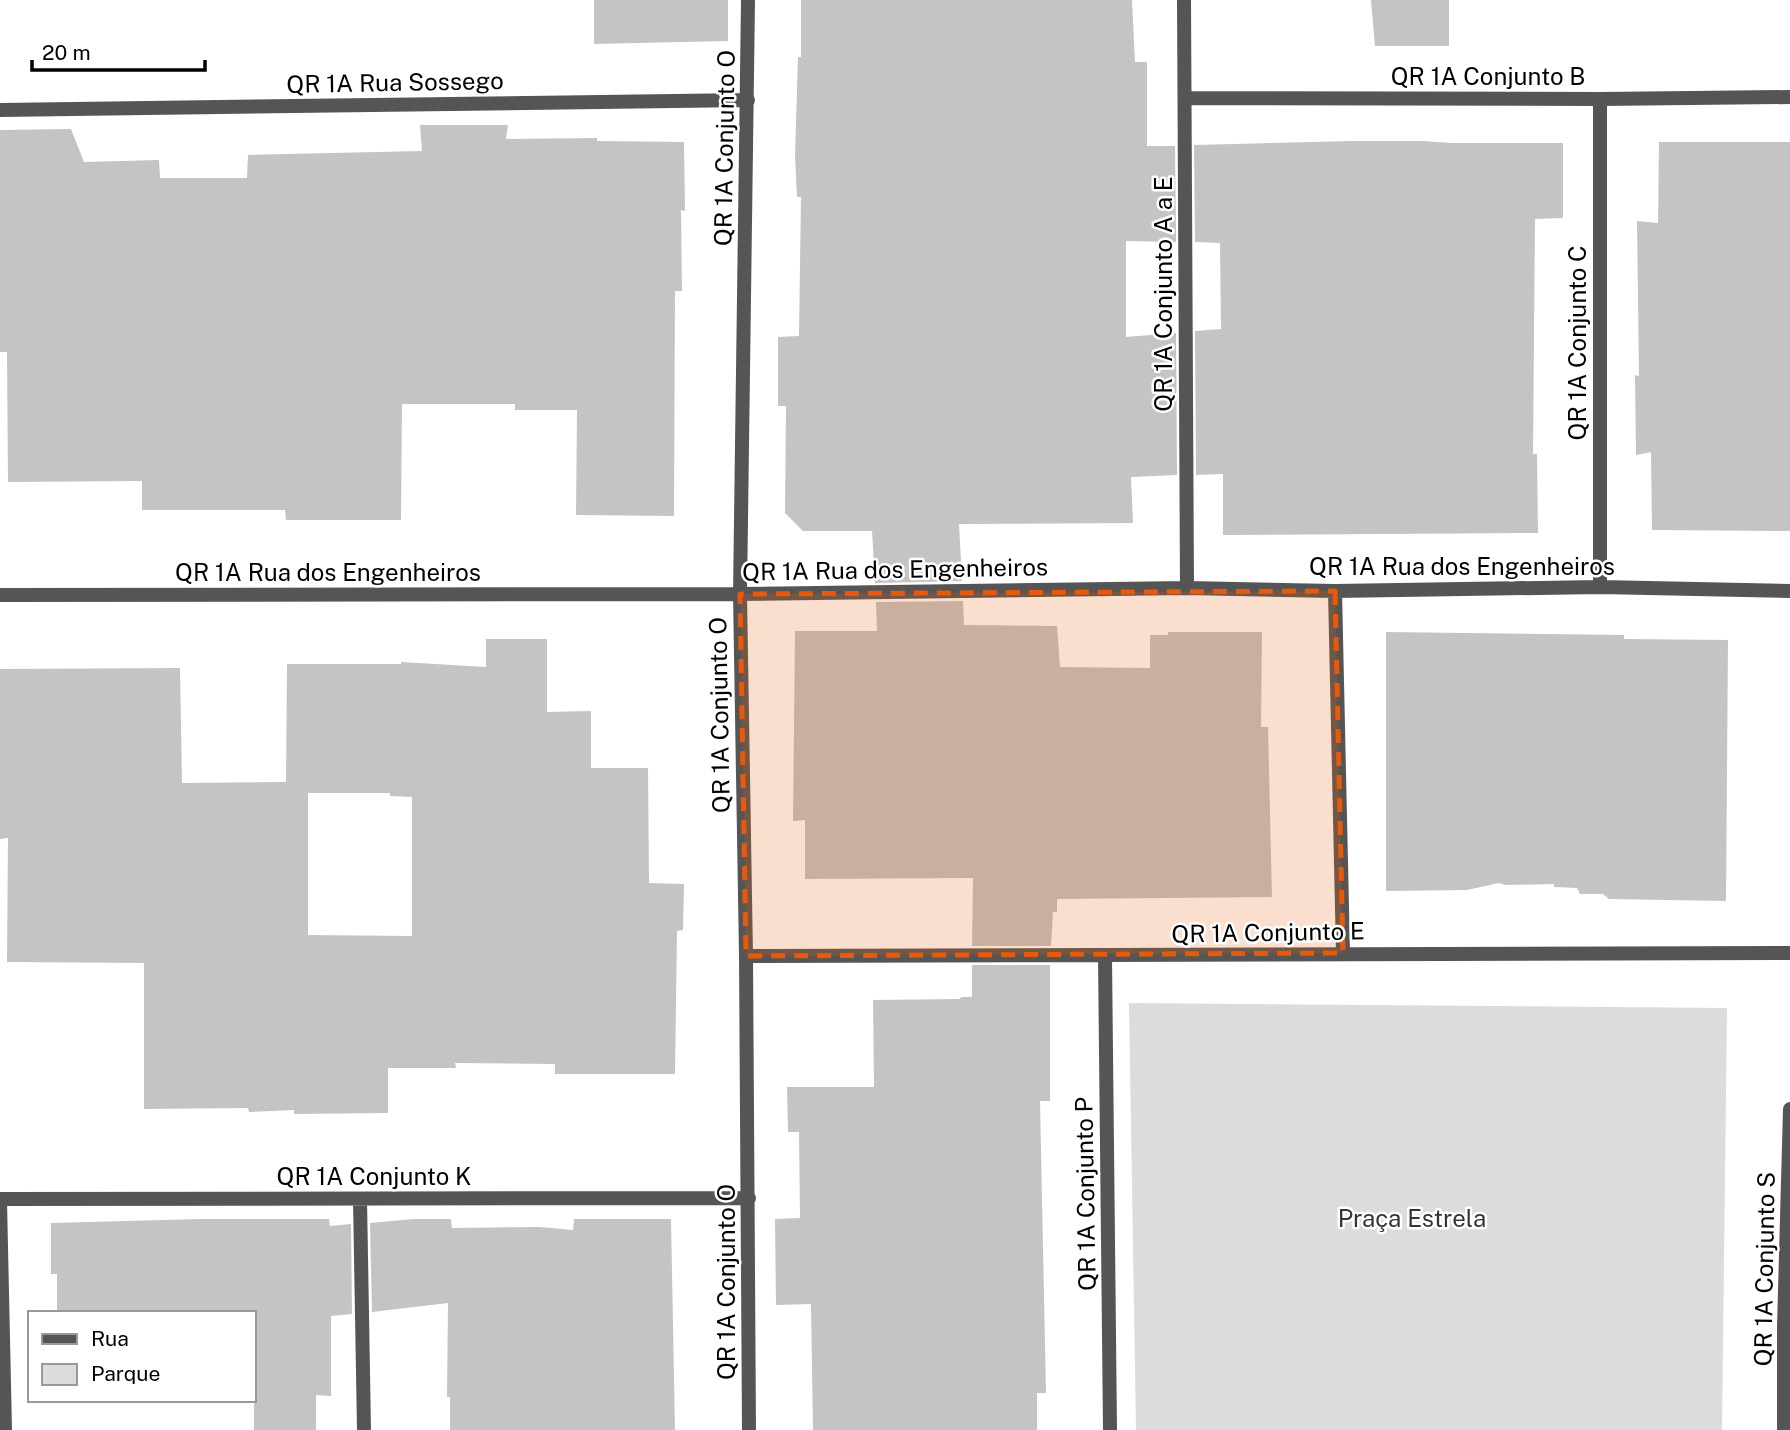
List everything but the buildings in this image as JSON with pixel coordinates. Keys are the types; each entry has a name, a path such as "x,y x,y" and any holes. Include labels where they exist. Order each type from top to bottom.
{"street":[{"name":"QR 1A Conjunto O","path":"748,0 740,594 749,1198 749,1430"},
{"name":"QR 1A Conjunto A a E","path":"1184,0 1187,588"},
{"name":"QR 1A Conjunto B","path":"1185,98 1790,97"},
{"name":"QR 1A Conjunto C","path":"1600,99 1600,587"},
{"name":"QR 1A Rua Sossego","path":"0,110 748,100"},
{"name":"QR 1A Rua dos Engenheiros","path":"0,595 740,594 1187,588 1335,591 1600,587 1790,591"},
{"path":"1335,591 1343,953"},
{"name":"QR 1A Conjunto E","path":"746,956 1790,953"},
{"name":"QR 1A Conjunto P","path":"1105,957 1110,1430"},
{"name":"QR 1A Conjunto S","path":"1784,1430 1790,1109"},
{"name":"QR 1A Conjunto K","path":"0,1200 749,1198"},
{"path":"360,1199 363,1430"},
{"path":"0,1200 5,1430"}],"highlighted area":[{"path":"1335,591 1343,953 746,956 740,594"}],"green space":[{"name":"Praça Estrela","path":"1129,1003 1727,1008 1722,1430 1136,1430"}]}
